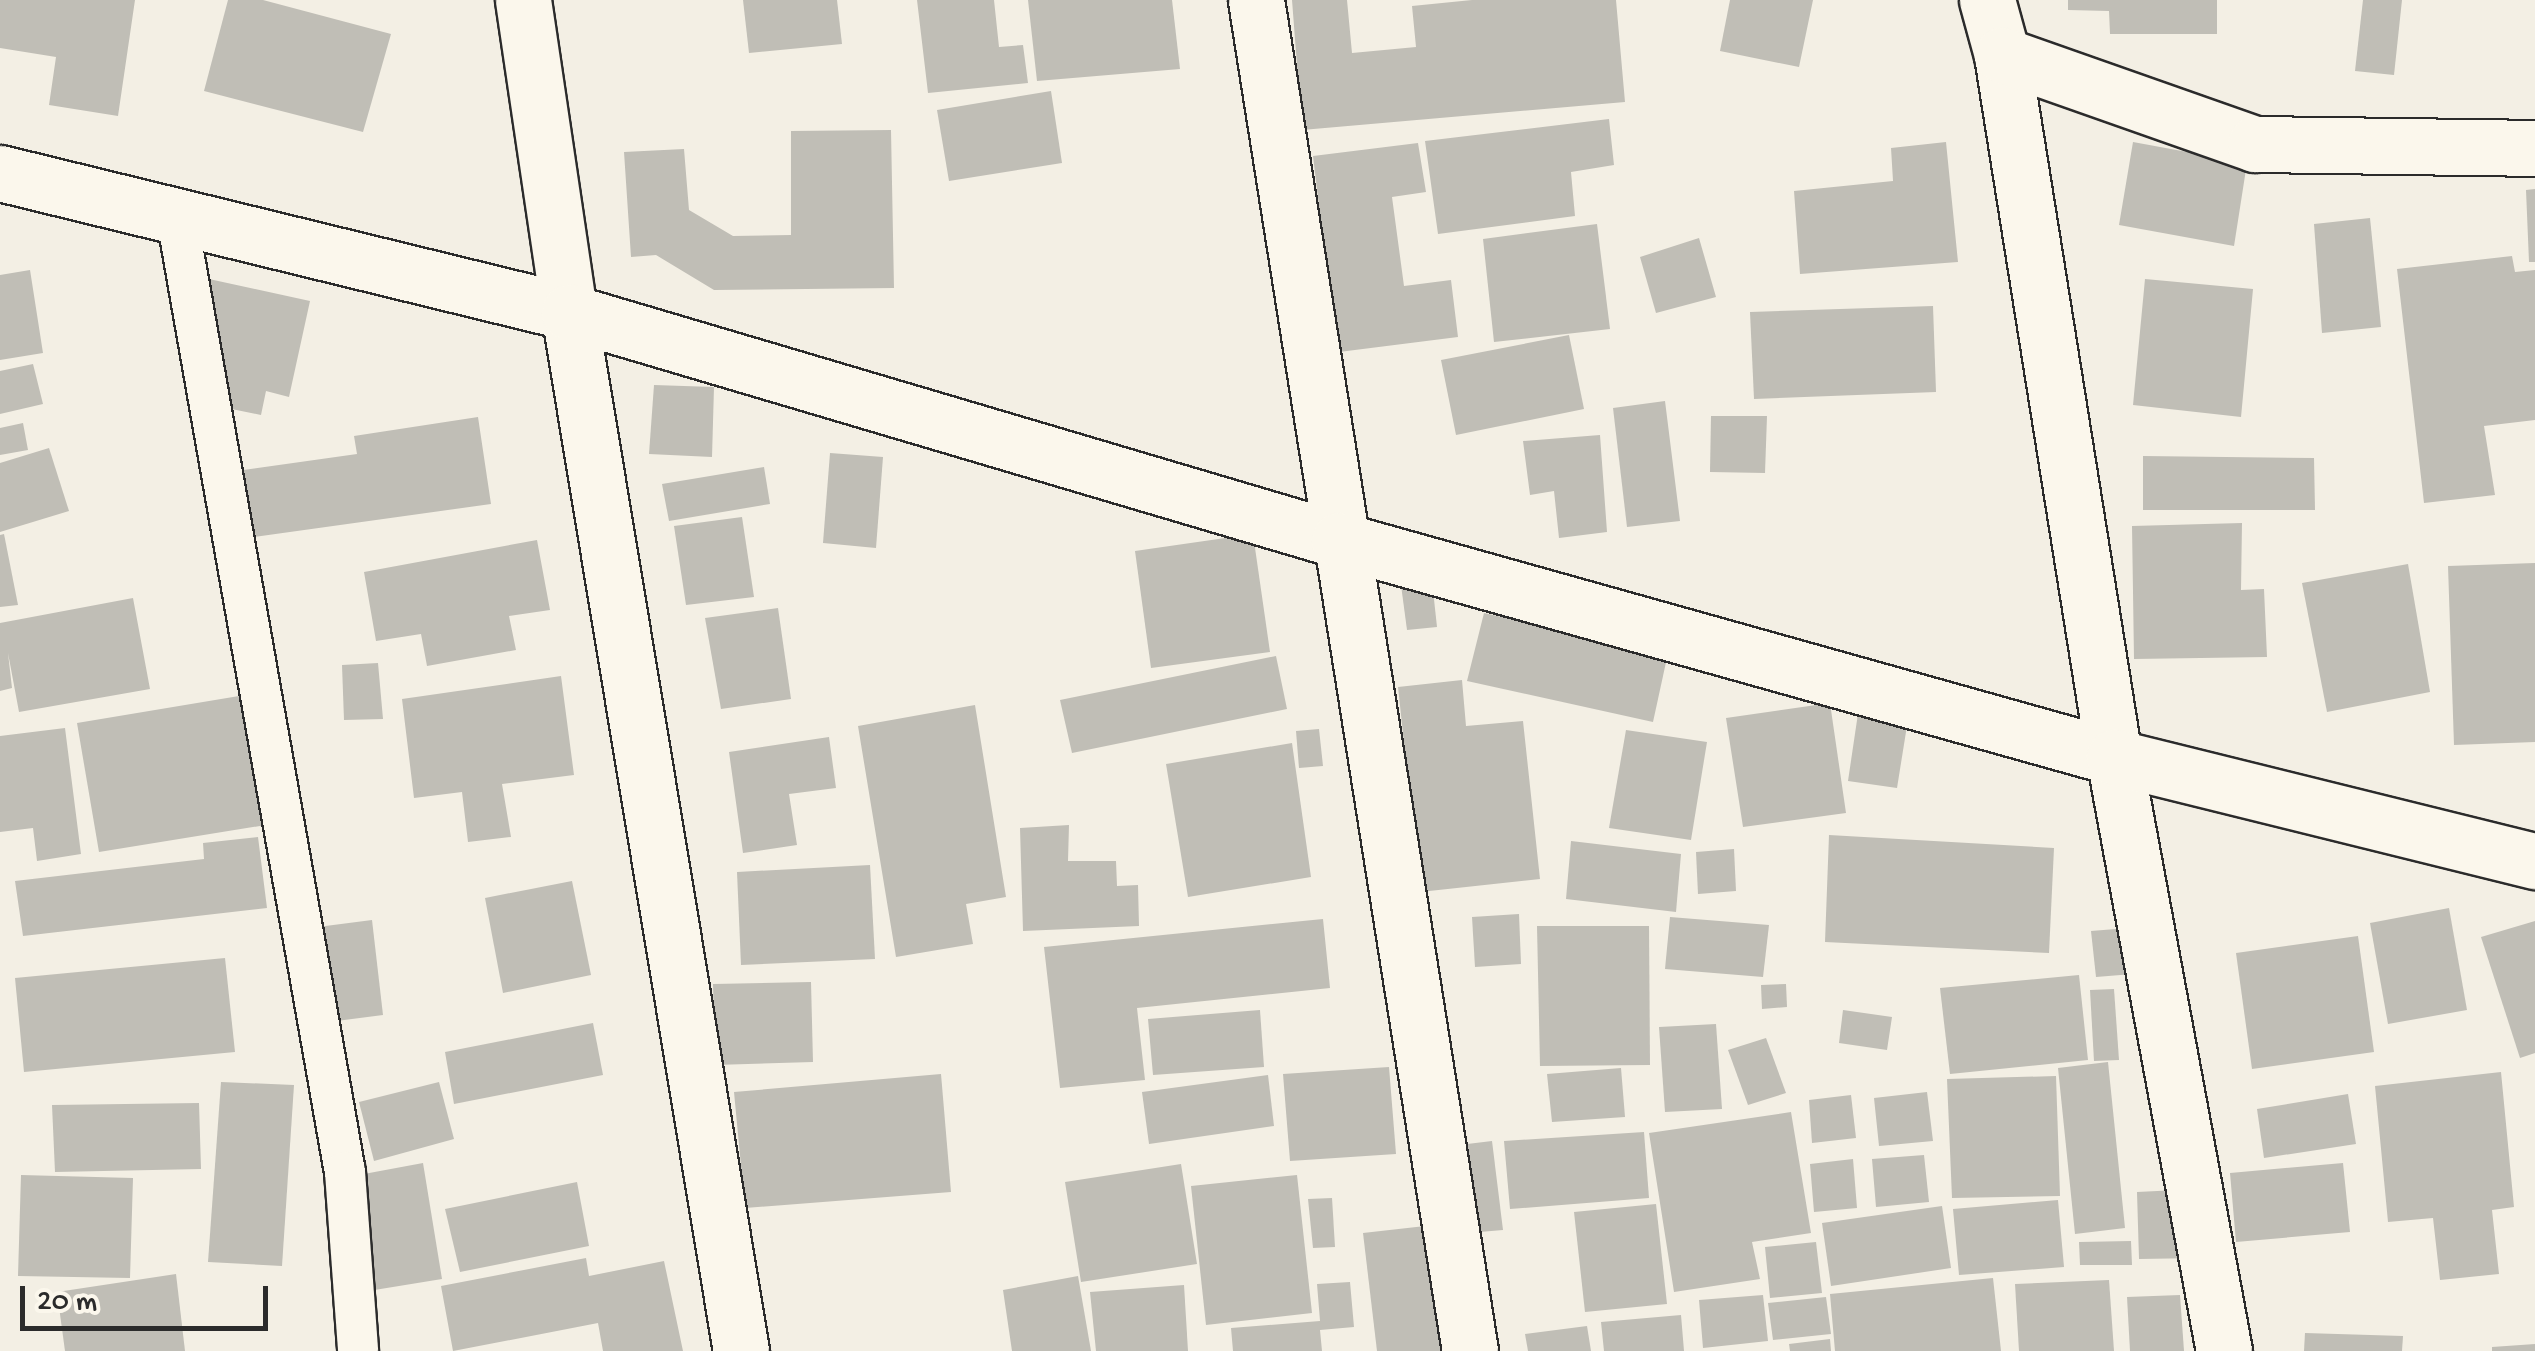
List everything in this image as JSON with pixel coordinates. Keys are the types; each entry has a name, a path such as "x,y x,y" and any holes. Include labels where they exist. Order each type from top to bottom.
{"street":[{"path":"522,0 569,312 741,1351"},
{"path":"1256,0 1470,1351"},
{"path":"1987,0 2002,55 2114,757 2224,1351"},
{"path":"2002,55 2255,144 2535,148"},
{"path":"0,173 176,212 569,312 1339,540 2114,757 2535,861"}],"lane":[{"path":"176,212 345,1172 358,1351"}],"building":[{"path":"0,0 135,0 118,116 49,105 56,57 0,48"},
{"path":"228,0 263,0 391,34 363,132 204,91"},
{"path":"743,0 837,0 842,44 749,53"},
{"path":"917,0 994,0 999,47 1023,45 1028,83 928,93"},
{"path":"1028,0 1172,0 1180,69 1037,81"},
{"path":"1292,0 1347,0 1352,53 1416,47 1412,6 1472,0 1616,0 1625,102 1302,130"},
{"path":"1730,0 1813,0 1799,67 1720,51"},
{"path":"2068,0 2217,0 2217,34 2110,34 2109,11 2068,10"},
{"path":"2363,0 2402,0 2394,75 2355,71"},
{"path":"1051,91 1062,163 949,181 937,110"},
{"path":"1609,119 1614,165 1571,172 1575,216 1438,234 1425,141"},
{"path":"891,130 894,288 714,290 656,255 631,257 624,152 684,149 689,210 733,236 791,235 791,131"},
{"path":"1946,142 1958,262 1800,274 1794,191 1893,181 1891,148"},
{"path":"2133,142 2247,163 2234,246 2119,225"},
{"path":"1418,143 1426,192 1392,197 1404,286 1451,280 1458,337 1339,352 1338,327 1313,328 1328,281 1313,156"},
{"path":"2535,189 2535,262 2529,262 2526,190"},
{"path":"2370,218 2381,327 2322,333 2314,224"},
{"path":"1597,224 1610,329 1494,342 1483,239"},
{"path":"1699,238 1716,297 1656,313 1640,257"},
{"path":"2512,256 2515,272 2535,270 2535,420 2484,426 2495,495 2424,503 2397,269"},
{"path":"30,270 43,353 0,360 0,275"},
{"path":"209,279 310,301 289,397 266,391 261,415 212,405 190,368"},
{"path":"2145,279 2253,289 2241,417 2133,405"},
{"path":"1933,306 1936,392 1754,399 1750,312"},
{"path":"1569,335 1584,409 1456,435 1441,360"},
{"path":"33,364 43,404 0,414 0,371"},
{"path":"654,385 714,387 712,457 649,454"},
{"path":"1665,401 1680,521 1627,527 1613,408"},
{"path":"1711,416 1767,416 1765,473 1710,472"},
{"path":"478,417 491,504 239,539 229,472 357,454 354,436"},
{"path":"23,423 28,450 0,455 0,428"},
{"path":"1600,435 1607,532 1559,538 1554,491 1530,495 1523,441"},
{"path":"49,448 69,511 0,532 0,463"},
{"path":"830,453 883,457 876,548 823,543"},
{"path":"2143,456 2314,458 2315,510 2143,510"},
{"path":"764,467 770,504 669,521 662,484"},
{"path":"742,517 754,597 686,605 674,526"},
{"path":"2242,523 2241,590 2264,589 2267,657 2134,659 2132,526"},
{"path":"4,534 18,605 0,607 0,535"},
{"path":"1253,534 1270,652 1151,668 1135,551"},
{"path":"537,540 550,610 509,616 516,650 427,666 421,634 376,641 364,572"},
{"path":"2535,563 2535,742 2454,745 2448,566"},
{"path":"2408,564 2430,692 2327,712 2302,583"},
{"path":"1432,581 1437,627 1407,630 1401,585"},
{"path":"133,598 150,689 19,712 8,653 12,688 0,691 0,623"},
{"path":"778,608 791,699 721,709 705,618"},
{"path":"1484,613 1668,653 1653,722 1467,681"},
{"path":"1276,656 1287,709 1072,753 1060,700"},
{"path":"378,663 383,719 344,720 342,665"},
{"path":"561,676 574,775 502,784 511,837 468,842 462,792 414,798 402,699"},
{"path":"1462,680 1466,726 1523,721 1540,879 1420,892 1398,687"},
{"path":"251,694 272,824 99,852 77,723"},
{"path":"1860,700 1910,707 1897,788 1848,781"},
{"path":"1830,703 1846,813 1743,827 1726,718"},
{"path":"975,705 1006,897 966,904 973,944 896,957 858,726"},
{"path":"65,728 81,854 37,861 33,828 0,832 0,736"},
{"path":"1319,729 1323,766 1299,768 1296,731"},
{"path":"1626,730 1707,742 1691,840 1609,828"},
{"path":"829,737 836,788 789,794 797,845 743,853 729,752"},
{"path":"1292,743 1311,877 1188,897 1166,764"},
{"path":"1069,825 1068,861 1116,861 1117,886 1138,885 1139,926 1023,931 1020,828"},
{"path":"1829,835 2054,848 2049,953 1825,942"},
{"path":"258,837 267,908 23,936 15,881 204,859 203,843"},
{"path":"1571,841 1681,854 1676,912 1566,899"},
{"path":"1734,849 1736,891 1698,894 1696,852"},
{"path":"870,865 875,959 741,965 737,872"},
{"path":"572,881 591,975 503,993 485,898"},
{"path":"2449,908 2467,1010 2388,1024 2370,923"},
{"path":"1519,914 1521,964 1475,967 1472,917"},
{"path":"1670,917 1769,925 1763,977 1665,969"},
{"path":"1323,919 1330,988 1137,1008 1145,1080 1060,1088 1044,947"},
{"path":"372,920 383,1015 321,1023 310,928"},
{"path":"2535,921 2535,1053 2520,1058 2481,937"},
{"path":"1537,926 1649,926 1650,1065 1540,1066"},
{"path":"2128,928 2133,974 2096,977 2091,931"},
{"path":"2358,936 2374,1052 2252,1069 2236,953"},
{"path":"225,958 235,1052 24,1072 15,978"},
{"path":"2079,975 2088,1060 1950,1074 1940,988"},
{"path":"811,982 813,1062 715,1065 713,984"},
{"path":"1786,984 1787,1007 1762,1009 1761,985"},
{"path":"2114,989 2119,1060 2094,1061 2090,990"},
{"path":"1260,1010 1264,1067 1153,1075 1148,1019"},
{"path":"1843,1010 1892,1017 1887,1050 1839,1043"},
{"path":"593,1023 603,1075 454,1104 445,1052"},
{"path":"1716,1024 1722,1109 1665,1112 1659,1027"},
{"path":"1766,1038 1786,1093 1748,1105 1728,1050"},
{"path":"2108,1062 2125,1228 2075,1234 2058,1068"},
{"path":"1389,1067 1396,1154 1290,1161 1283,1074"},
{"path":"1621,1068 1625,1117 1552,1122 1547,1074"},
{"path":"2501,1072 2514,1207 2492,1210 2499,1274 2440,1280 2433,1218 2388,1222 2375,1086"},
{"path":"941,1074 951,1192 745,1208 734,1092"},
{"path":"1268,1075 1274,1126 1149,1144 1142,1092"},
{"path":"2056,1076 2060,1196 1952,1198 1947,1079"},
{"path":"221,1082 294,1085 282,1266 208,1262"},
{"path":"439,1082 454,1139 374,1161 359,1102"},
{"path":"1927,1092 1933,1141 1879,1146 1874,1098"},
{"path":"2348,1094 2356,1144 2264,1158 2257,1109"},
{"path":"1851,1095 1856,1138 1812,1143 1809,1100"},
{"path":"199,1103 201,1169 55,1172 52,1105"},
{"path":"1791,1112 1811,1233 1752,1242 1760,1279 1674,1292 1649,1133"},
{"path":"1644,1132 1649,1198 1510,1209 1504,1141"},
{"path":"1492,1141 1503,1230 1468,1233 1459,1145"},
{"path":"1924,1155 1929,1202 1876,1207 1872,1159"},
{"path":"1853,1159 1857,1208 1814,1212 1810,1164"},
{"path":"423,1163 442,1279 356,1293 337,1179"},
{"path":"2343,1163 2350,1232 2236,1242 2230,1173"},
{"path":"1181,1164 1197,1264 1081,1282 1065,1182"},
{"path":"21,1175 133,1178 130,1278 18,1276"},
{"path":"1297,1175 1312,1313 1206,1325 1191,1186"},
{"path":"577,1182 589,1246 460,1272 445,1209"},
{"path":"2198,1189 2201,1258 2139,1259 2137,1192"},
{"path":"1332,1198 1335,1247 1313,1248 1308,1199"},
{"path":"2058,1200 2064,1267 1959,1275 1953,1209"},
{"path":"1656,1204 1667,1304 1585,1312 1574,1212"},
{"path":"1942,1206 1951,1268 1831,1286 1822,1223"},
{"path":"1434,1225 1447,1351 1377,1351 1363,1233"},
{"path":"2131,1241 2132,1265 2080,1265 2079,1242"},
{"path":"1816,1242 1822,1293 1770,1298 1765,1247"},
{"path":"586,1258 589,1276 664,1261 683,1351 603,1351 598,1323 453,1351 441,1286"},
{"path":"176,1274 185,1351 65,1351 57,1292"},
{"path":"1078,1276 1091,1351 1012,1351 1003,1290"},
{"path":"1993,1278 2001,1351 1835,1351 1830,1294"},
{"path":"2109,1280 2114,1351 2019,1351 2015,1284"},
{"path":"1350,1282 1354,1327 1320,1330 1322,1351 1233,1351 1231,1328 1320,1321 1317,1284"},
{"path":"1184,1285 1188,1351 1096,1351 1090,1292"},
{"path":"1763,1295 1768,1341 1703,1348 1699,1300"},
{"path":"2180,1295 2184,1351 2130,1351 2127,1297"},
{"path":"1826,1297 1831,1334 1773,1340 1768,1303"},
{"path":"1681,1315 1684,1351 1604,1351 1601,1322"},
{"path":"1587,1326 1591,1351 1528,1351 1525,1334"},
{"path":"2305,1333 2403,1336 2402,1351 2304,1351"},
{"path":"1830,1339 1831,1351 1790,1351 1789,1344"},
{"path":"2535,1344 2535,1351 2492,1351 2492,1347"}]}
